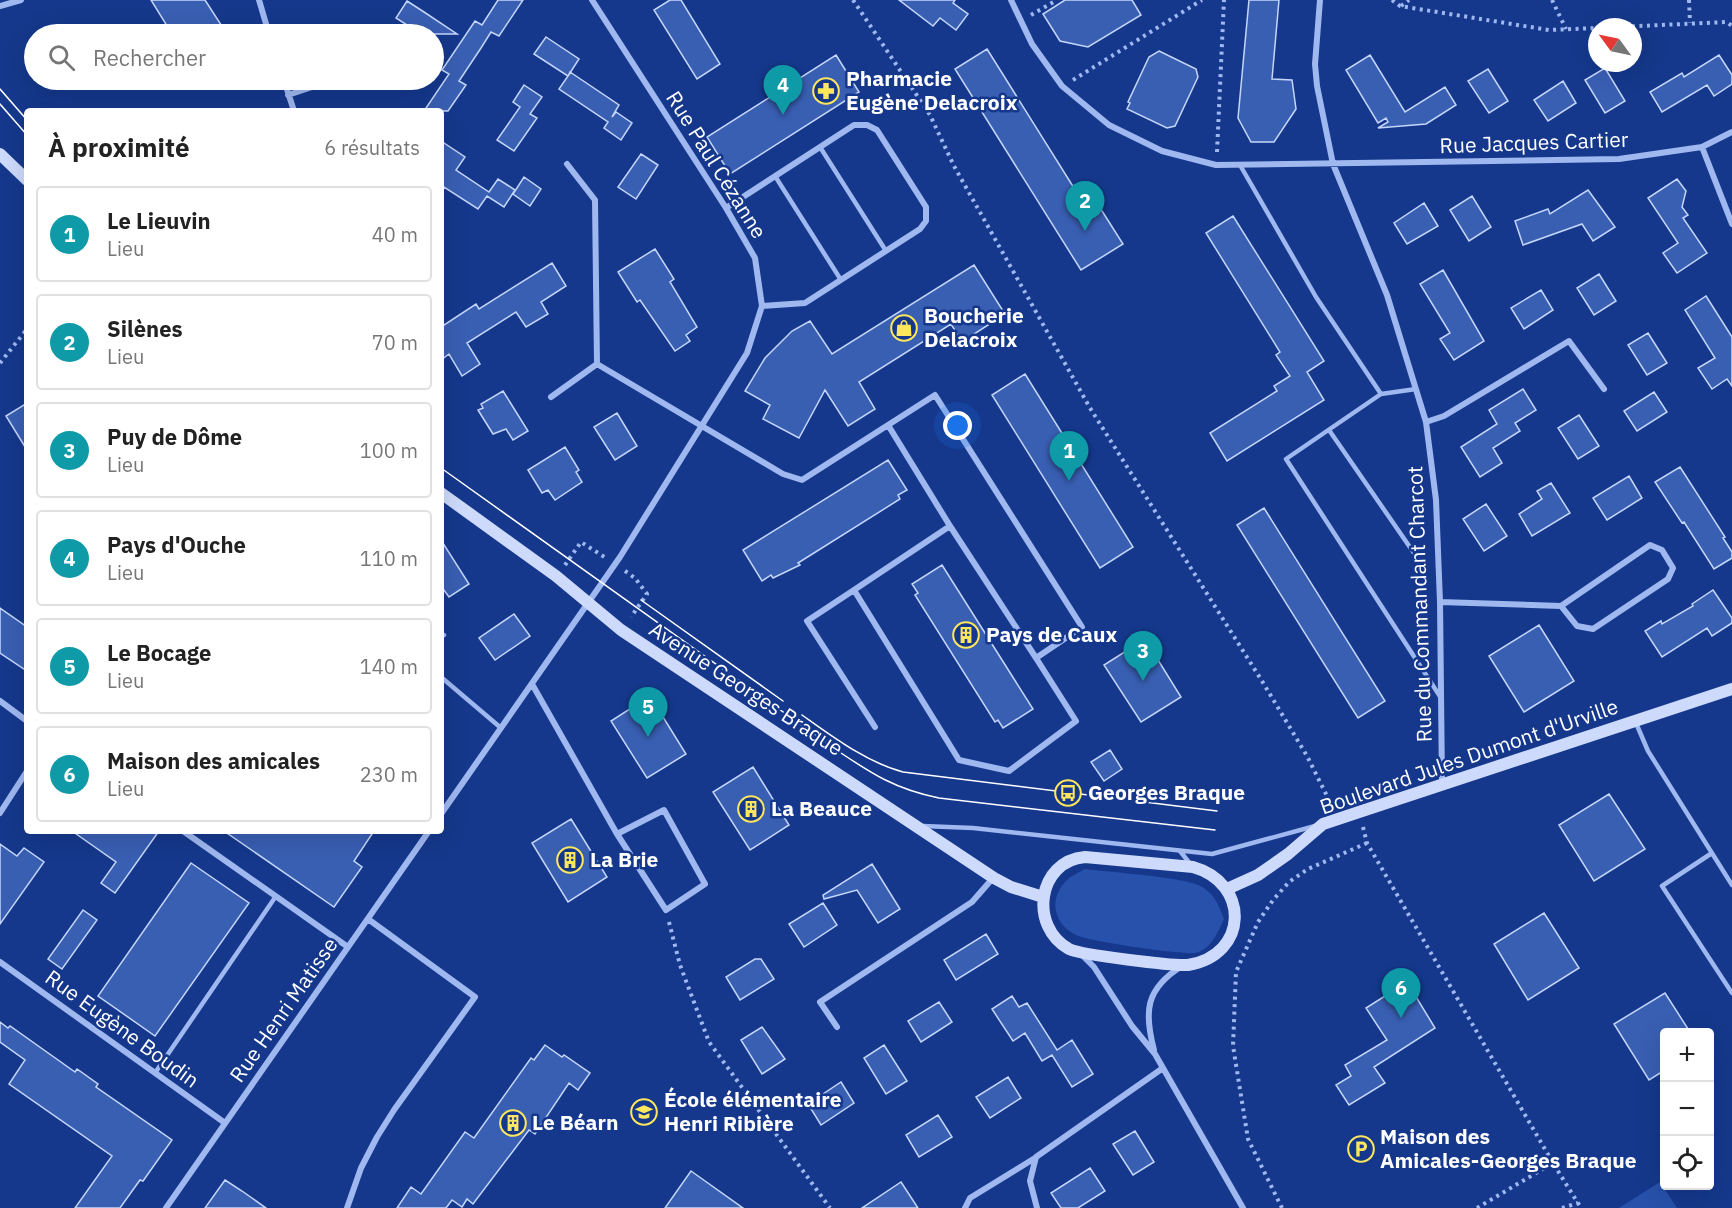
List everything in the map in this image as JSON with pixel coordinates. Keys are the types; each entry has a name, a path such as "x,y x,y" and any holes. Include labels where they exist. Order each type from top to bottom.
{"street":[{"path":"0,6 21,0"},
{"path":"259,0 266,24"},
{"name":"Rue Paul Cézanne","path":"588,603 620,557 747,353 762,306 755,258 726,208 592,0"},
{"name":"Rue Jacques Cartier","path":"1011,0 1032,44 1062,86 1109,125 1162,151 1216,165 1619,159 1702,147 1732,132"},
{"name":"Rue du Commandant Charcot","path":"1320,0 1315,64 1317,86 1333,164 1387,295 1426,422 1436,500 1440,602 1442,784"},
{"path":"287,90 293,108"},
{"path":"288,94 301,90"},
{"path":"726,208 854,125 867,125 878,130 926,207 926,221 920,229 805,303 762,306"},
{"path":"1702,147 1732,224"},
{"path":"0,154 24,177"},
{"path":"567,164 595,200 597,364"},
{"path":"1426,422 1444,416 1569,341 1604,389"},
{"path":"551,397 597,364"},
{"path":"597,364 783,474 802,480 935,395 1082,627 1036,658"},
{"path":"854,590 959,760 1009,771 1076,721 950,526 888,425"},
{"name":"Avenue Georges Braque","path":"444,495 556,576 621,630 994,878 1011,887 1043,897"},
{"path":"875,727 807,621 950,526"},
{"path":"1440,602 1561,606 1650,545 1662,550 1673,568 1668,579 1593,629 1577,626 1561,606"},
{"path":"444,810 588,603"},
{"path":"532,684 617,834 666,910 705,884 663,810 617,834"},
{"name":"Boulevard Jules Dumont d'Urville","path":"1227,889 1258,874 1288,854 1323,824 1338,818 1732,689"},
{"path":"0,701 24,719"},
{"path":"0,813 24,776"},
{"path":"187,834 348,947"},
{"name":"Rue Henri Matisse","path":"166,1208 427,834"},
{"path":"1085,857 1192,867 1206,871 1227,889 1235,908 1233,933 1225,946 1215,955 1198,963 1184,965 1069,949 1054,936 1045,922 1042,910 1047,883 1057,870 1074,859 1085,857"},
{"path":"837,1027 820,1002 972,902 994,878"},
{"path":"347,1208 361,1168 377,1137 475,996 368,919"},
{"path":"1075,951 1094,967 1132,1026 1155,1054 1243,1208"},
{"name":"Rue Eugène Boudin","path":"0,962 225,1123"},
{"path":"1155,1054 1148,1028 1147,1012 1152,997 1165,978 1184,965"},
{"path":"965,1208 970,1198 1036,1157 1163,1068"},
{"path":"1036,1157 1030,1181 1037,1208"}],"lane":[{"path":"820,147 886,251"},
{"path":"1240,165 1316,297 1381,394"},
{"path":"775,176 841,280"},
{"path":"1416,389 1381,394 1286,459 1442,700"},
{"path":"1329,430 1425,569"},
{"path":"444,680 501,728"},
{"name":"Boulevard Jules Dumont d'Urville","path":"1635,721 1648,751 1732,885"},
{"path":"918,826 973,828 1212,854 1323,824"},
{"path":"1085,857 1095,842"},
{"path":"1180,850 1192,867"},
{"path":"1712,853 1662,886 1732,993"},
{"path":"155,1073 276,896"}],"path":[{"path":"853,0 930,115 954,166 1090,408 1307,756 1338,818"},
{"path":"1020,22 1057,0"},
{"path":"1062,86 1202,0"},
{"path":"1216,165 1224,0"},
{"path":"1392,0 1400,6 1549,30 1588,28"},
{"path":"1400,6 1409,0"},
{"path":"1552,0 1566,29"},
{"path":"1689,0 1690,23"},
{"path":"1642,26 1727,22 1732,26"},
{"path":"0,363 24,333"},
{"path":"556,576 581,542"},
{"path":"621,630 647,594"},
{"path":"1359,812 1368,843 1581,1208"},
{"path":"1282,1208 1248,1139 1233,1046 1236,972 1258,922 1289,882 1308,869 1368,843"},
{"path":"666,910 680,965 709,1042 830,1208"},
{"path":"1477,1208 1553,1163"},
{"path":"1490,1208 1491,1200"},
{"path":"1562,1208 1578,1203"}],"shaded area":[{"path":"1085,869 1166,878 1196,884 1211,895 1224,919 1210,944 1195,953 1135,947 1084,938 1068,930 1062,924 1058,917 1056,901 1062,885"},
{"path":"1660,1182 1660,1190 1665,1190 1677,1208 1619,1208"}],"building":[{"path":"151,0 205,0 221,24 166,24"},
{"path":"498,0 523,0 499,36 491,32 459,81 466,85 448,111 444,111 444,108 426,108 438,90 444,90 444,81 449,74 444,71 444,67 475,21 482,25"},
{"path":"670,0 681,0 720,64 697,79 654,10"},
{"path":"899,0 955,0 953,3 968,14 956,30 940,18 933,26"},
{"path":"1065,0 1132,0 1141,15 1088,47 1060,41 1043,14"},
{"path":"1249,0 1279,0 1272,79 1292,80 1296,109 1274,142 1251,142 1238,118"},
{"path":"407,1 442,24 405,24 396,18"},
{"path":"444,25 457,34 444,34"},
{"path":"546,37 579,59 570,72 619,105 612,117 616,112 632,123 621,140 604,128 608,122 559,89 568,76 534,54"},
{"path":"987,49 1079,196 1090,192 1123,244 1081,270 955,69"},
{"path":"1159,51 1196,69 1198,77 1175,126 1167,128 1127,109 1130,103 1128,102 1149,57"},
{"path":"836,55 859,92 730,174 707,137"},
{"path":"1370,55 1405,112 1445,87 1456,105 1426,124 1378,128 1388,122 1386,118 1378,123 1346,70"},
{"path":"1719,55 1732,75 1732,84 1714,96 1707,85 1662,112 1650,92 1682,73 1684,77"},
{"path":"1488,69 1508,101 1489,113 1468,81"},
{"path":"1598,72 1607,72 1625,101 1605,113 1585,80"},
{"path":"1563,81 1576,103 1548,121 1534,100"},
{"path":"524,85 542,97 530,114 537,118 514,151 497,140 520,107 513,102"},
{"path":"444,143 465,157 456,170 489,192 498,179 515,190 504,207 487,196 478,209 444,187"},
{"path":"641,154 658,165 636,199 618,187"},
{"path":"524,177 541,189 530,206 513,194"},
{"path":"1677,179 1686,191 1682,207 1688,215 1683,218 1707,253 1677,273 1663,253 1678,243 1648,198"},
{"path":"1588,190 1615,227 1593,241 1582,224 1523,245 1515,221 1548,209 1550,214"},
{"path":"1472,196 1491,227 1469,241 1450,210"},
{"path":"1424,203 1438,226 1407,244 1394,223"},
{"path":"1233,216 1324,361 1307,372 1324,400 1227,461 1210,433 1277,391 1274,386 1290,376 1276,355 1280,352 1206,233"},
{"path":"655,249 674,279 670,282 697,327 686,335 690,341 675,351 640,300 637,302 618,272"},
{"path":"552,263 566,286 541,302 548,314 526,327 516,312 467,343 480,364 462,376 449,354 444,358 444,325 476,304 479,309"},
{"path":"974,265 1005,314 962,342 951,324 859,382 875,409 848,426 825,390 799,438 763,419 770,405 745,391 765,358 792,331 810,321 832,354"},
{"path":"1443,270 1484,341 1454,360 1440,339 1450,333 1420,284"},
{"path":"1599,274 1616,301 1594,315 1577,288"},
{"path":"1541,290 1553,310 1524,329 1511,308"},
{"path":"1706,296 1732,337 1732,386 1727,379 1712,389 1698,368 1715,358 1685,310"},
{"path":"1648,333 1667,363 1647,375 1628,345"},
{"path":"1025,374 1133,547 1100,568 992,395"},
{"path":"1523,389 1536,410 1515,423 1520,431 1493,448 1502,463 1480,477 1461,447 1497,424 1489,410"},
{"path":"503,391 528,431 513,440 506,429 493,434 478,410 483,408 481,404"},
{"path":"1654,392 1667,412 1637,431 1624,411"},
{"path":"24,405 24,445 6,416"},
{"path":"617,413 637,446 615,460 594,427"},
{"path":"1579,415 1599,446 1578,459 1558,428"},
{"path":"565,447 579,470 576,472 582,482 555,500 548,490 542,493 528,470"},
{"path":"888,460 907,490 898,495 900,499 798,563 800,565 773,578 771,575 762,581 743,550"},
{"path":"1680,467 1725,537 1723,538 1732,552 1732,558 1714,569 1655,482"},
{"path":"1629,476 1642,498 1607,520 1593,498"},
{"path":"1551,483 1570,513 1532,536 1519,514 1542,499 1537,491"},
{"path":"1486,504 1507,536 1484,551 1463,519"},
{"path":"1264,508 1385,701 1358,718 1237,525"},
{"path":"444,545 469,584 449,597 444,590"},
{"name":"Pays de Caux","path":"942,565 1033,709 1003,728 998,720 995,722 915,595 918,593 912,584"},
{"path":"1713,590 1732,618 1732,623 1712,636 1707,628 1662,657 1645,631 1693,606 1692,604"},
{"path":"0,608 24,625 24,669 0,653"},
{"path":"514,614 530,636 495,660 479,638"},
{"path":"1539,625 1574,681 1524,712 1489,656"},
{"path":"1145,639 1181,697 1141,722 1104,665"},
{"path":"650,696 686,754 647,778 611,721"},
{"path":"1110,750 1122,769 1104,781 1091,762"},
{"name":"La Beauce","path":"753,767 789,825 750,850 713,792"},
{"path":"1609,794 1645,849 1594,881 1559,825"},
{"name":"La Brie","path":"571,819 607,877 568,902 532,843"},
{"path":"76,834 157,834 115,893 101,883 116,862"},
{"path":"228,834 372,834 354,861 362,867 334,907"},
{"path":"0,844 17,856 24,848 44,862 0,924"},
{"path":"191,863 249,903 155,1036 98,996"},
{"path":"872,864 900,909 878,923 857,890 824,899 823,895"},
{"path":"823,903 837,925 804,947 789,924"},
{"path":"83,910 97,920 62,969 48,959"},
{"path":"1544,913 1579,968 1528,1000 1494,944"},
{"path":"986,934 998,954 956,980 944,960"},
{"path":"755,959 761,959 774,979 740,1000 726,977"},
{"path":"1407,982 1435,1028 1374,1067 1385,1083 1349,1105 1336,1085 1351,1076 1345,1065 1387,1040 1366,1008"},
{"path":"1665,993 1687,1028 1660,1028 1660,1073 1649,1080 1614,1024"},
{"path":"1012,996 1019,1007 1027,1003 1057,1050 1072,1040 1093,1074 1072,1087 1052,1055 1042,1061 1025,1033 1013,1041 992,1009"},
{"path":"939,1002 952,1022 921,1042 908,1021"},
{"path":"0,1022 8,1028 10,1026 75,1072 77,1069 98,1084 96,1087 172,1140 143,1181 140,1180 120,1208 75,1208 112,1156 9,1084 25,1060 0,1042"},
{"path":"762,1027 785,1059 762,1074 741,1040"},
{"name":"Le Béarn","path":"545,1045 590,1073 578,1090 569,1083 535,1134 529,1130 473,1204 467,1199 462,1207 452,1200 446,1208 397,1208 411,1187 421,1194 465,1132 474,1138 531,1058 534,1060"},
{"path":"884,1045 907,1081 886,1094 864,1058"},
{"path":"1008,1077 1021,1098 990,1118 976,1097"},
{"path":"841,1082 854,1103 821,1125 808,1104"},
{"path":"938,1115 952,1137 919,1157 906,1135"},
{"path":"1135,1131 1154,1162 1133,1175 1113,1144"},
{"path":"1090,1168 1105,1191 1078,1208 1061,1208 1051,1193"},
{"path":"691,1171 743,1208 665,1208"},
{"path":"225,1180 242,1191 266,1208 205,1208"},
{"path":"901,1182 918,1208 862,1208"}],"tram line":[{"path":"0,89 24,117"},
{"path":"0,104 24,132"},
{"path":"444,470 835,749 884,780 939,798 1215,830"},
{"path":"641,600 783,701"},
{"path":"802,715 863,755 903,772 1217,811"}],"place":[{"name":"Pharmacie Eugène Delacroix","path":"826,91"},
{"name":"Pays d'Ouche","path":"783,115"},
{"name":"Silènes","path":"1085,231"},
{"name":"Boucherie Delacroix","path":"904,328"},
{"name":"Le Lieuvin","path":"1069,481"},
{"name":"Pays de Caux","path":"966,635"},
{"name":"Puy de Dôme","path":"1143,681"},
{"name":"Le Bocage","path":"648,737"},
{"name":"Georges Braque","path":"1068,793"},
{"name":"La Beauce","path":"751,809"},
{"name":"La Brie","path":"570,860"},
{"name":"Maison des amicales","path":"1401,1018"},
{"name":"École élémentaire Henri Ribière","path":"644,1112"},
{"name":"Le Béarn","path":"513,1123"},
{"name":"Maison des Amicales-Georges Braque","path":"1361,1149"}]}
